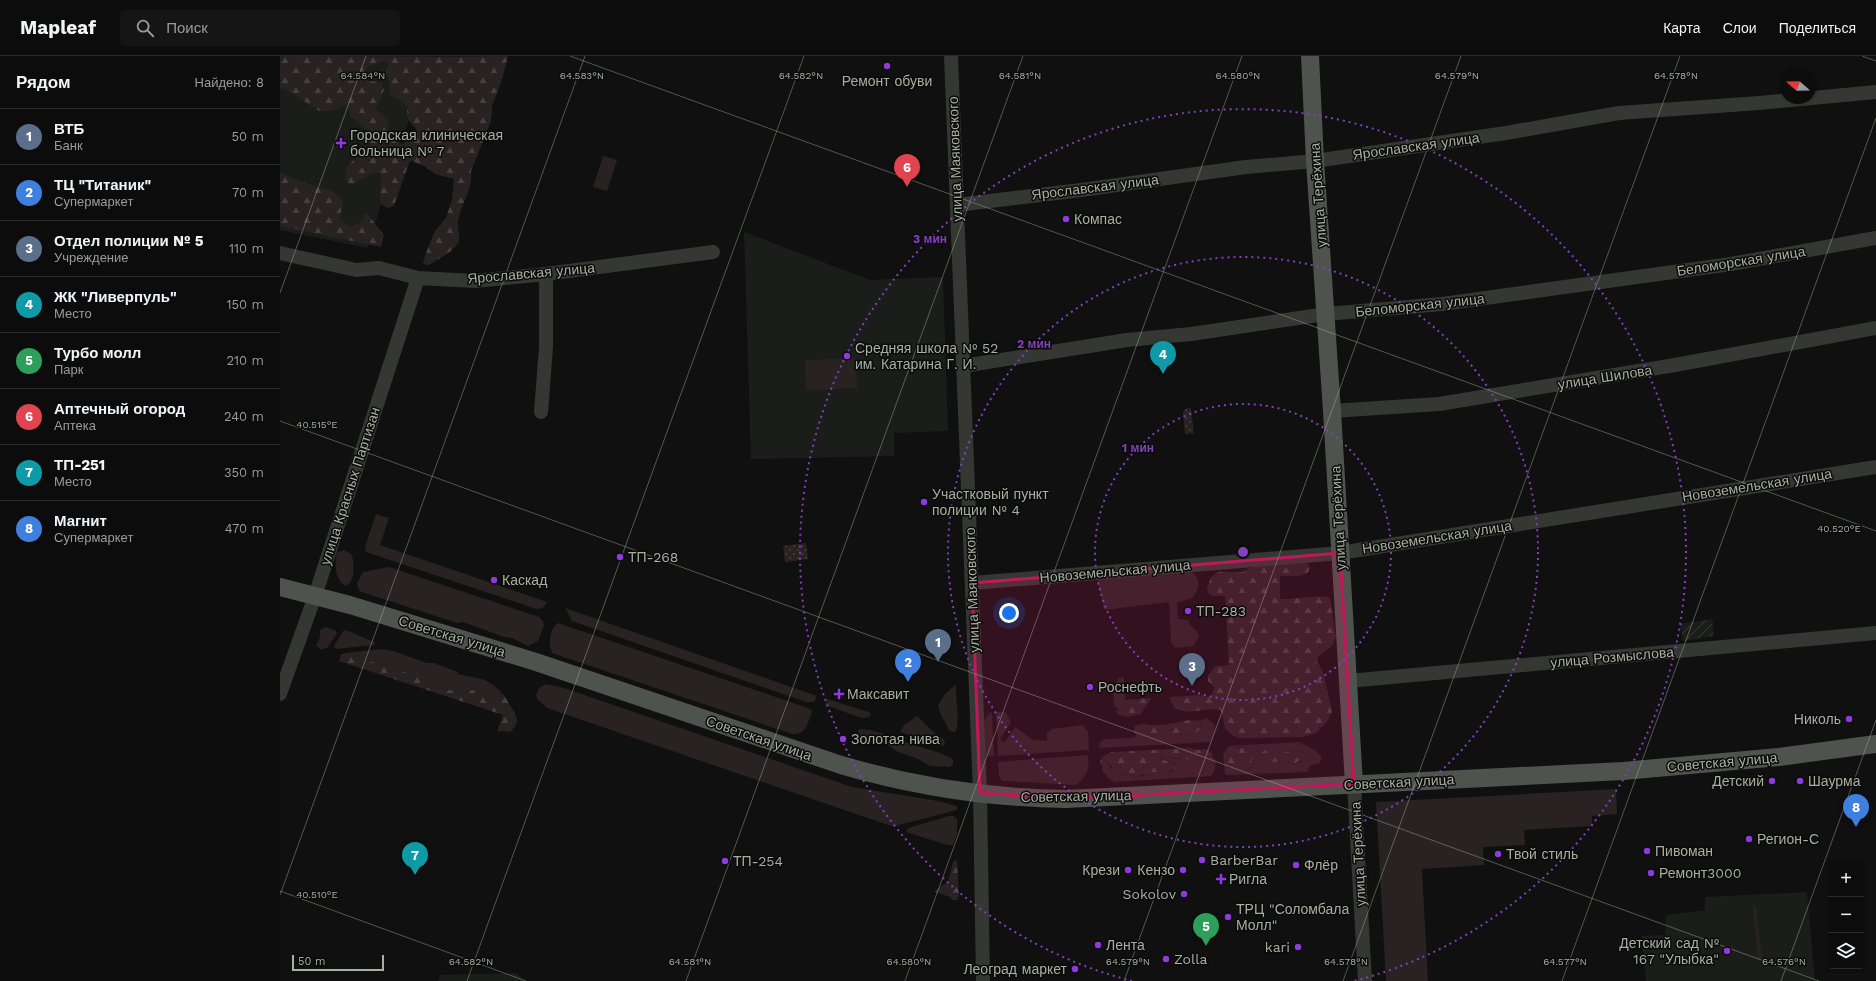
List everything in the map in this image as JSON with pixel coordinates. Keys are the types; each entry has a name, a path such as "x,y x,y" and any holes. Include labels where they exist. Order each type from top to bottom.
{"main road":[{"name":"улица Терёхина","path":"1310,56 1315,161 1326,314 1354,784"},
{"name":"Советская улица","path":"280,587 357,607 536,662 841,765 888,777 980,793 1035,799 1066,799 1623,770 1779,757 1876,744"}],"street":[{"name":"улица Маяковского","path":"951,56 980,793 983,981"},
{"name":"Ярославская улица","path":"957,205 1081,190 1246,167 1315,161 1506,133 1619,113 1759,104 1876,92"},
{"name":"Беломорская улица","path":"963,366 1127,340 1191,334 1326,314 1442,304 1723,265 1876,238"},
{"name":"Ярославская улица","path":"280,253 356,270 379,268 418,278 475,281 546,274 713,252"},
{"path":"541,412 546,347 546,274"},
{"name":"улица Красных Партизан","path":"280,694 314,596 418,278"},
{"name":"улица Шилова","path":"1332,411 1439,404 1675,365 1876,328"},
{"name":"Новоземельская улица","path":"972,583 1340,553 1876,467"},
{"name":"улица Розмыслова","path":"1348,681 1876,633"},
{"name":"улица Терёхина","path":"1354,784 1365,981"}],"highlighted area":[{"path":"1340,553 1354,784 1066,799 980,793 972,583"}],"shaded area":[{"name":"Городская клиническая больница № 7","path":"280,56 430,56 367,248 280,230"},
{"name":"Средняя школа № 52 им. Катарина Г. И.","path":"744,232 870,280 943,277 948,431 894,433 894,456 751,459"},
{"path":"1712,619 1714,636 1683,641 1680,624"},
{"name":"Детский сад № 167 \"Улыбка\"","path":"1807,892 1815,981 1646,981 1641,936 1665,935 1666,915 1705,910 1705,897"},
{"path":"517,973 524,981 438,981 440,975"}],"green space":[{"path":"280,56 508,56 502,80 492,106 491,121 471,171 469,191 458,221 459,238 455,247 429,265 423,263 435,231 446,218 452,199 454,179 435,174 426,167 412,161 409,163 394,206 388,208 382,205 380,201 381,176 379,173 373,172 352,185 346,181 345,177 350,163 371,151 369,131 351,117 347,106 344,105 332,111 319,111 286,89 280,88","holes":["381,61 389,62 386,72 389,80 390,94 403,102 408,108 407,117 416,129 412,138 402,144 392,139 388,129 389,121 376,109 384,90 381,82 368,81 364,71 368,67"]},
{"path":"603,156 617,160 607,191 593,187"},
{"path":"280,173 319,188 329,190 338,195 343,201 340,219 351,227 364,220 364,213 369,216 384,235 381,247 280,226"},
{"path":"856,358 857,388 806,390 805,360"},
{"path":"1191,408 1194,433 1185,434 1183,413 1185,409"},
{"path":"376,514 389,518 380,545 547,602 543,608 536,609 366,552 365,547"},
{"path":"806,543 808,559 785,562 783,546"},
{"path":"344,550 352,555 354,572 350,583 347,586 340,581 336,572 337,552"},
{"path":"1303,561 1308,563 1309,568 1308,572 1305,574 1300,576 1280,576 1280,599 1330,598 1336,637 1332,646 1318,656 1317,661 1323,672 1332,712 1327,722 1316,733 1303,737 1238,738 1225,729 1220,710 1208,709 1184,711 1173,706 1170,699 1171,697 1202,695 1208,697 1212,695 1214,687 1208,681 1208,675 1216,666 1229,665 1225,596 1213,596 1208,593 1207,588 1211,577 1218,572 1243,572 1253,566"},
{"path":"389,567 539,617 543,621 544,626 538,641 528,646 512,638 504,637 463,622 457,623 359,591 357,583 363,572"},
{"path":"1192,572 1198,581 1197,592 1192,598 1177,603 1178,619 1188,620 1190,625 1198,634 1199,637 1193,646 1175,648 1171,643 1169,602 1104,610 1097,578"},
{"path":"565,608 817,696 814,702 806,702 572,621"},
{"path":"558,623 811,709 812,711 808,724 800,733 792,734 552,653 550,637 553,629"},
{"path":"326,627 335,630 337,633 328,647 322,650 316,646 320,637 320,630"},
{"path":"346,630 374,642 375,645 335,649 334,646 343,631"},
{"path":"382,649 393,651 427,663 434,663 458,672 458,674 481,679 491,684 502,693 488,695 473,689 462,693 441,688 419,671 407,673 391,664 383,665 361,659 353,652"},
{"path":"353,652 361,659 383,665 391,664 407,673 419,671 441,688 462,693 475,689 488,695 500,693 504,695 516,715 516,725 510,732 497,732 503,715 339,661 341,654"},
{"path":"1124,677 1125,700 1138,699 1135,705 1125,706 1120,711 1114,706 1113,689 1118,679"},
{"path":"546,684 564,688 852,787 938,801 957,806 957,810 895,826 888,825 547,708 538,700 536,695 540,687"},
{"path":"955,685 958,723 955,732 949,731 940,713 938,705 945,694"},
{"path":"1151,698 1141,714 1128,717 1118,715 1116,712 1117,710 1121,711 1125,706 1135,705 1138,699"},
{"path":"827,699 871,713 870,717 862,718 825,705"},
{"path":"992,712 994,756 984,756 983,725 988,715"},
{"path":"996,712 1006,712 1011,722 1000,739 1004,743 1015,727 1033,740 1047,741 1047,733 1052,729 1083,725 1088,732 1089,750 998,756"},
{"path":"917,716 937,735 944,739 945,742 943,746 900,732 904,725"},
{"path":"1207,718 1215,725 1215,731 1211,742 1099,748 1100,742 1105,739 1149,736 1161,733 1175,733 1189,736 1202,728 1202,722 1197,721"},
{"path":"1189,720 1200,721 1202,726 1201,729 1189,736 1173,733 1161,733 1149,736 1136,736 1134,730 1135,726 1139,724 1161,725"},
{"path":"859,729 871,730 942,754 953,759 953,764 950,767 930,766 916,758 898,752 885,743 861,737 858,731"},
{"path":"1299,742 1315,750 1322,757 1319,764 1311,765 1307,772 1227,775 1225,773 1223,754 1229,746","holes":["1272,746 1276,748 1277,753 1301,751 1309,756 1307,760 1294,764 1285,761 1258,762 1254,758 1251,761 1253,764 1251,769 1245,770 1238,767 1228,768 1227,766 1228,758 1237,747 1246,747 1261,753"]},
{"path":"1272,746 1276,748 1277,753 1299,751 1308,754 1309,756 1306,761 1299,761 1294,764 1285,761 1260,763 1254,758 1251,761 1253,765 1249,770 1238,767 1231,770 1227,766 1228,758 1236,748 1246,747 1261,753"},
{"path":"1190,748 1196,750 1207,749 1213,754 1212,756 1192,760 1162,756 1161,759 1178,765 1177,769 1164,773 1152,772 1148,776 1142,775 1137,777 1128,774 1115,775 1112,771 1112,766 1106,763 1102,766 1100,761 1103,756 1112,752"},
{"path":"1088,755 1089,764 1087,772 1077,785 1002,781 999,777 998,762"},
{"path":"1164,756 1179,759 1196,759 1212,756 1216,763 1215,769 1211,776 1115,782 1109,779 1102,770 1103,764 1106,763 1119,775 1129,774 1135,777 1150,775 1152,772 1164,773 1176,770 1177,764 1161,759"},
{"path":"1616,789 1617,814 1592,816 1592,826 1524,830 1525,845 1483,847 1484,865 1422,869 1428,981 1386,981 1376,802"},
{"path":"953,816 957,819 957,834 953,845 947,845 906,832 908,828"},
{"path":"957,859 959,896 957,900 952,900 950,897 935,892 938,888 948,882 953,862"},
{"path":"1753,906 1756,907 1762,959 1758,960"}],"place":[{"name":"Ремонт обуви","path":"887,66"},
{"name":"Городская клиническая больница № 7","path":"341,143"},
{"name":"Аптечный огород","path":"907,187"},
{"name":"Компас","path":"1066,219"},
{"name":"Средняя школа № 52 им. Катарина Г. И.","path":"847,356"},
{"name":"ЖК \"Ливерпуль\"","path":"1163,374"},
{"name":"Участковый пункт полиции № 4","path":"924,502"},
{"name":"ТП-268","path":"620,557"},
{"name":"Каскад","path":"494,580"},
{"name":"ТП-283","path":"1188,611"},
{"name":"ВТБ","path":"938,662"},
{"name":"ТЦ \"Титаник\"","path":"908,682"},
{"name":"Отдел полиции № 5","path":"1192,686"},
{"name":"Роснефть","path":"1090,687"},
{"name":"Максавит","path":"839,694"},
{"name":"Николь","path":"1849,719"},
{"name":"Золотая нива","path":"843,739"},
{"name":"Детский","path":"1772,781"},
{"name":"Шаурма","path":"1800,781"},
{"name":"Магнит","path":"1856,827"},
{"name":"Регион-С","path":"1749,839"},
{"name":"Пивоман","path":"1647,851"},
{"name":"Твой стиль","path":"1498,854"},
{"name":"BarberBar","path":"1202,860"},
{"name":"ТП-254","path":"725,861"},
{"name":"Флёр","path":"1296,865"},
{"name":"Крези","path":"1128,870"},
{"name":"Кензо","path":"1183,870"},
{"name":"Ремонт3000","path":"1651,873"},
{"name":"ТП-251","path":"415,875"},
{"name":"Ригла","path":"1221,879"},
{"name":"Sokolov","path":"1184,894"},
{"name":"ТРЦ \"Соломбала Молл\"","path":"1228,917"},
{"name":"Лента","path":"1098,945"},
{"name":"Турбо молл","path":"1206,946"},
{"name":"kari","path":"1298,947"},
{"name":"Детский сад № 167 \"Улыбка\"","path":"1727,951"},
{"name":"Zolla","path":"1166,959"},
{"name":"Леоград маркет","path":"1075,969"}]}
